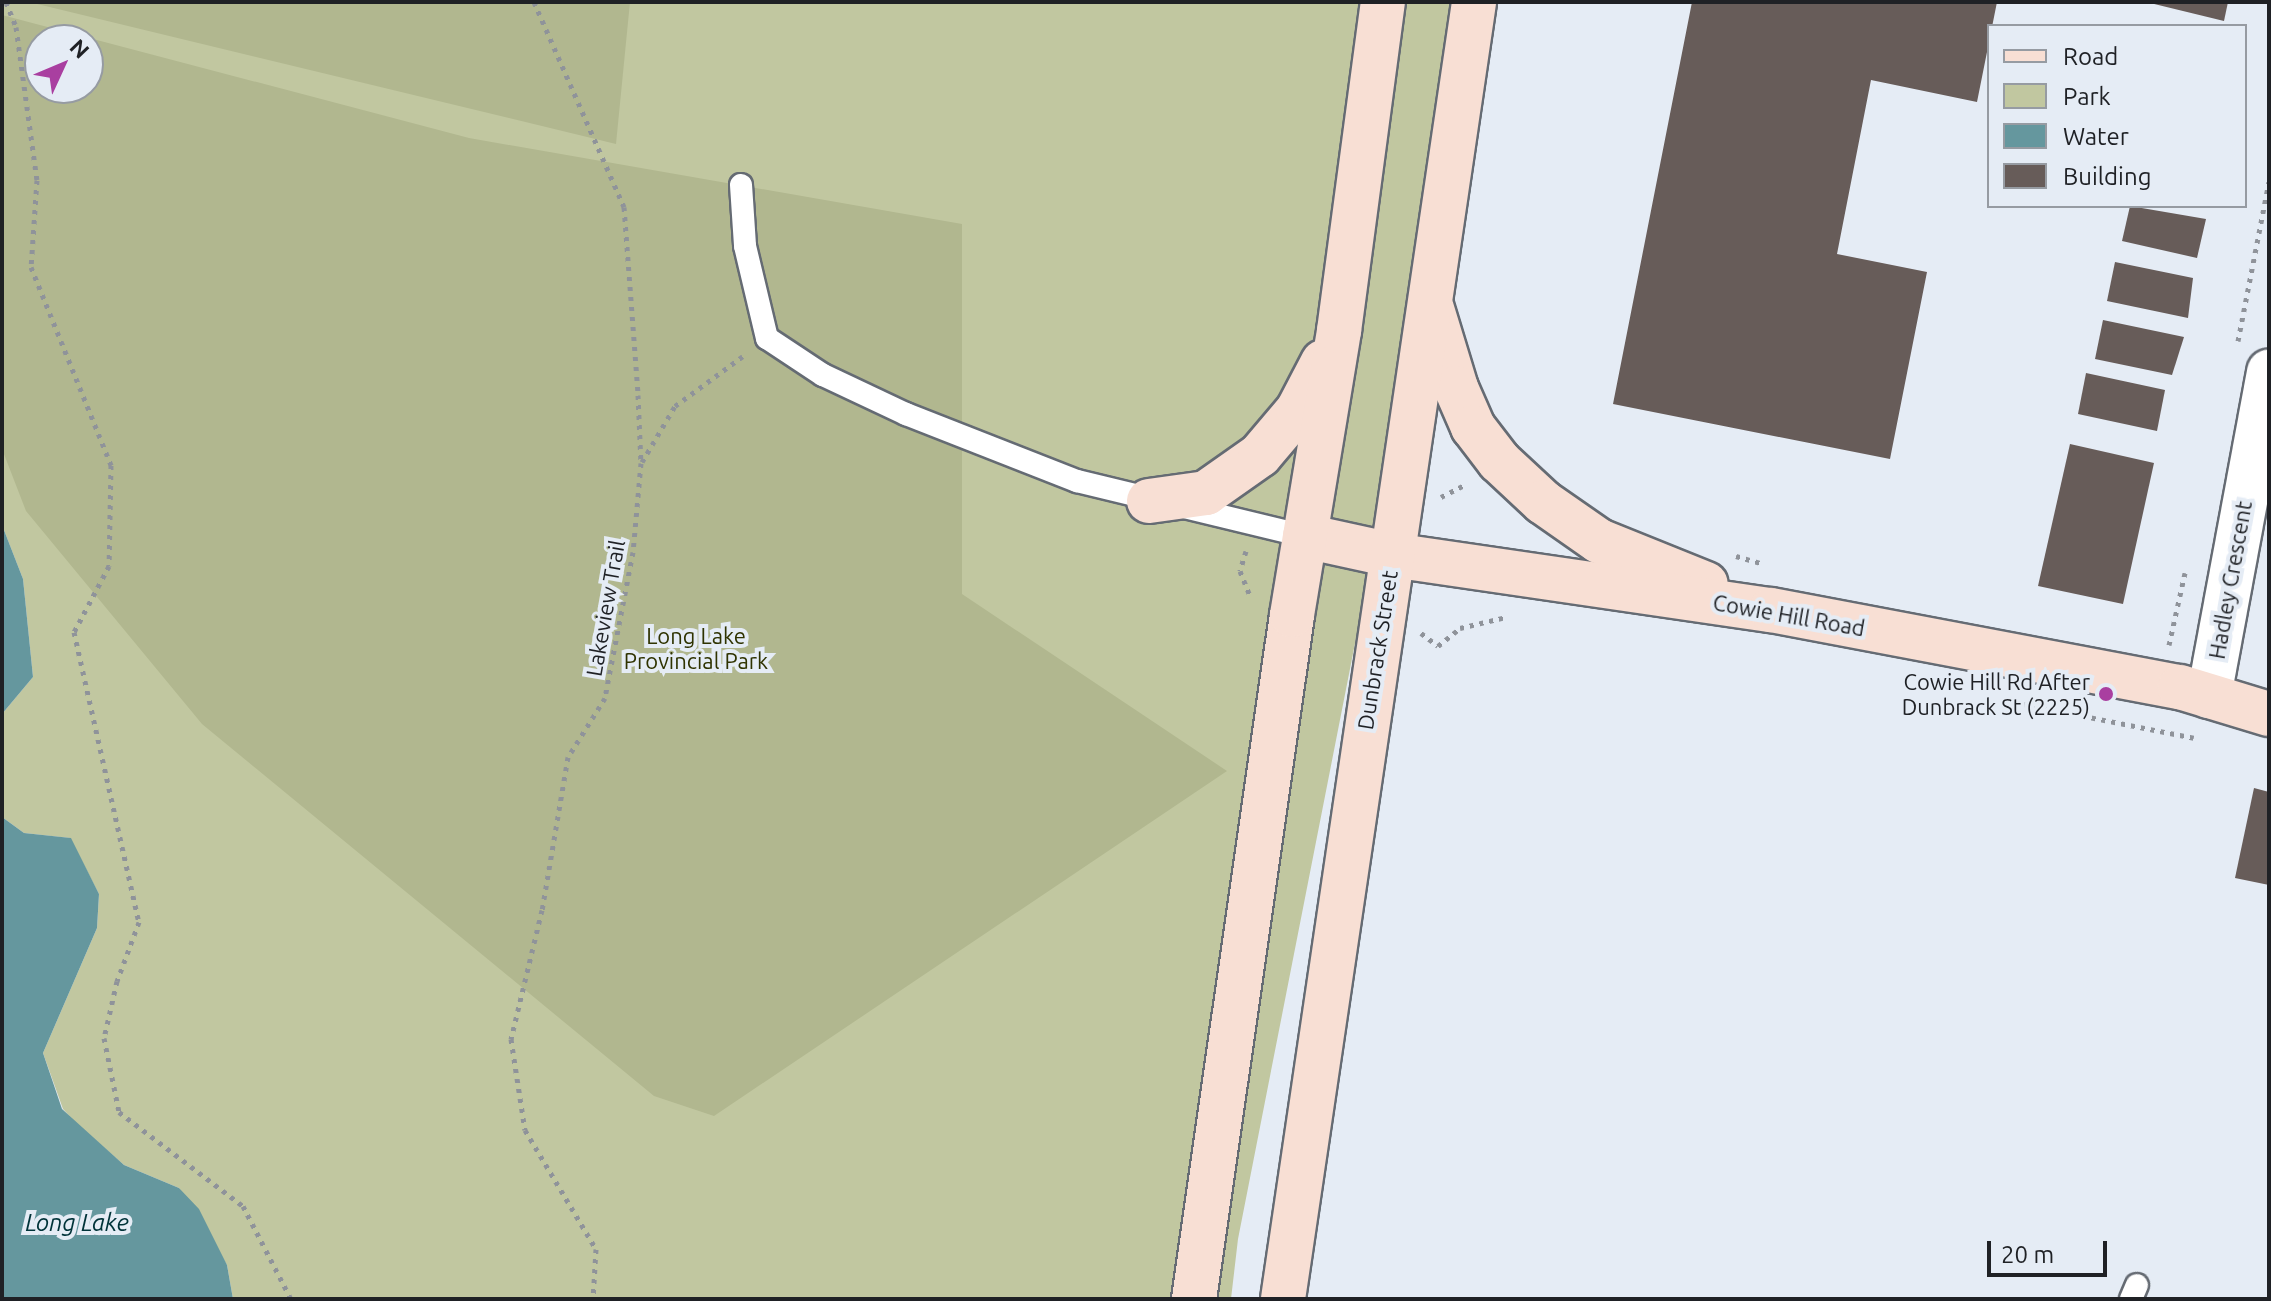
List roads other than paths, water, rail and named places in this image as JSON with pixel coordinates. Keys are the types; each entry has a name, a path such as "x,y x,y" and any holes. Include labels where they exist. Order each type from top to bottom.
{"main road":[{"path":"1194,1299 1305,536 1339,331 1383,2"},
{"name":"Dunbrack Street","path":"1283,1299 1428,297 1474,2"},
{"path":"1428,297 1473,427 1532,492 1599,541 1771,610"},
{"path":"1149,501 1206,493 1260,455 1298,410 1339,331"},
{"name":"Cowie Hill Road","path":"1305,536 1392,555 1771,610 2209,696 2269,714"}],"street":[{"name":"Hadley Crescent","path":"2209,696 2269,371"}],"lane":[{"path":"741,185 745,246 767,338 823,375 906,414 1077,481 1149,501 1305,536"}],"water":[{"path":"2,525 23,579 33,677 2,714"},
{"name":"Long Lake","path":"2,817 24,833 71,838 99,894 97,928 43,1053 62,1109 124,1165 179,1188 199,1209 227,1265 233,1299 2,1299"}],"place":[{"name":"Cowie Hill Rd After Dunbrack St (2225)","path":"2106,694"}],"park label":[{"name":"Long Lake Provincial Park","path":"696,648"}]}
